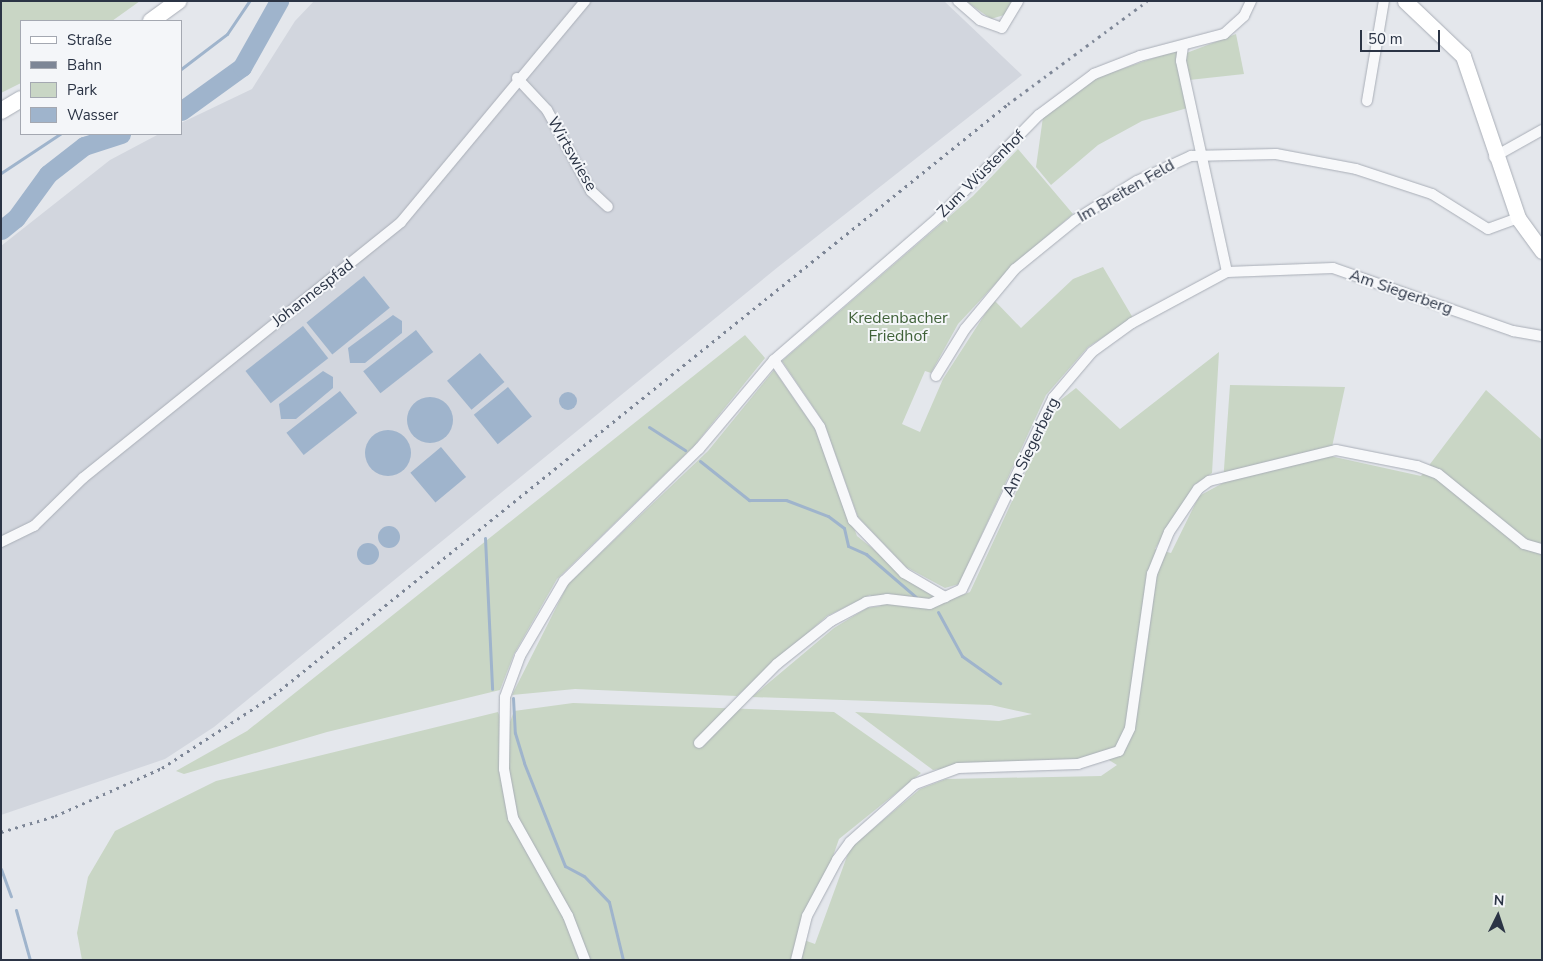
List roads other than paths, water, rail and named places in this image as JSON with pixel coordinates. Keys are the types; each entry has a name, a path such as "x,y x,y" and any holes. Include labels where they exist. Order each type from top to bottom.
{"main road":[{"path":"152,20 179,1"},
{"path":"1405,1 1463,56 1494,157 1518,218 1542,251"},
{"path":"1,111 20,100"}],"street":[{"name":"Johannespfad","path":"1,542 34,526 83,478 402,222 517,78 585,1"},
{"path":"958,1 980,20 1002,28 1018,1"},
{"name":"Zum Wüstenhof","path":"585,960 568,916 512,818 506,798 505,697 520,656 564,581 699,449 774,360 939,217 1068,91 1140,56 1224,34 1244,16 1251,1"},
{"path":"1366,101 1384,1"},
{"path":"1183,46 1181,61 1227,272"},
{"name":"Wirtswiese","path":"517,78 547,110 591,191 608,207"},
{"path":"1494,157 1542,130"},
{"name":"Im Breiten Feld","path":"936,376 965,329 1015,269 1075,220 1170,163 1202,155 1276,154 1356,169 1432,194 1488,229 1518,218"},
{"name":"Am Siegerberg","path":"699,743 777,664 831,621 866,602 888,599 930,604 962,589 1053,398 1092,352 1132,323 1227,272 1333,268 1513,331 1542,336"},
{"path":"774,360 820,427 853,520 904,573 945,597"},
{"path":"796,960 804,923 837,860 850,842 915,784 958,768 1078,764 1119,750 1130,728 1152,574 1169,532 1198,489 1209,482 1336,450 1388,460 1438,474 1516,539 1542,549"}],"water":[{"path":"364,276 390,308 332,354 306,323"},
{"path":"393,315 402,321 402,333 365,363 350,363 348,348"},
{"path":"303,326 328,358 271,403 245,371"},
{"path":"416,330 433,352 380,393 363,371"},
{"path":"480,353 504,382 471,410 447,381"},
{"path":"323,371 333,377 333,388 296,419 281,419 279,404"},
{"path":"508,387 532,417 498,444 474,415"},
{"path":"340,391 357,413 304,455 286,433"},
{"path":"568,392 576,397 577,401 572,409 568,410 560,405 559,401 564,393"},
{"path":"435,397 447,403 452,411 452,429 447,437 439,442 425,443 413,437 408,429 407,415 413,403 421,398"},
{"path":"388,430 401,434 407,440 411,453 407,466 401,472 388,476 375,472 369,466 365,453 369,440 375,434"},
{"path":"441,447 466,477 435,503 410,473"},
{"path":"389,526 397,529 400,537 397,545 389,548 381,545 378,537 381,529"},
{"path":"368,543 376,546 379,554 376,562 368,565 360,562 357,554 360,546"}],"waterway":[{"path":"182,68 227,34 249,1"},
{"path":"182,110 242,67 279,1"},
{"path":"1,173 58,135"},
{"path":"1,230 16,218 48,174 84,146 118,135"},
{"path":"649,427 685,450"},
{"path":"700,461 749,500 786,500 828,516 844,528 848,546 866,554 916,597"},
{"path":"485,538 492,689"},
{"path":"938,612 962,656 1000,683"},
{"path":"513,698 515,733 524,763 565,866 584,876 609,902 623,960"},
{"path":"1,869 11,896"},
{"path":"16,910 30,960"}],"railway":[{"path":"1,832 55,816 162,768 274,695 1008,104 1147,1"}],"park label":[{"name":"Kredenbacher Friedhof","path":"898,327"}]}
